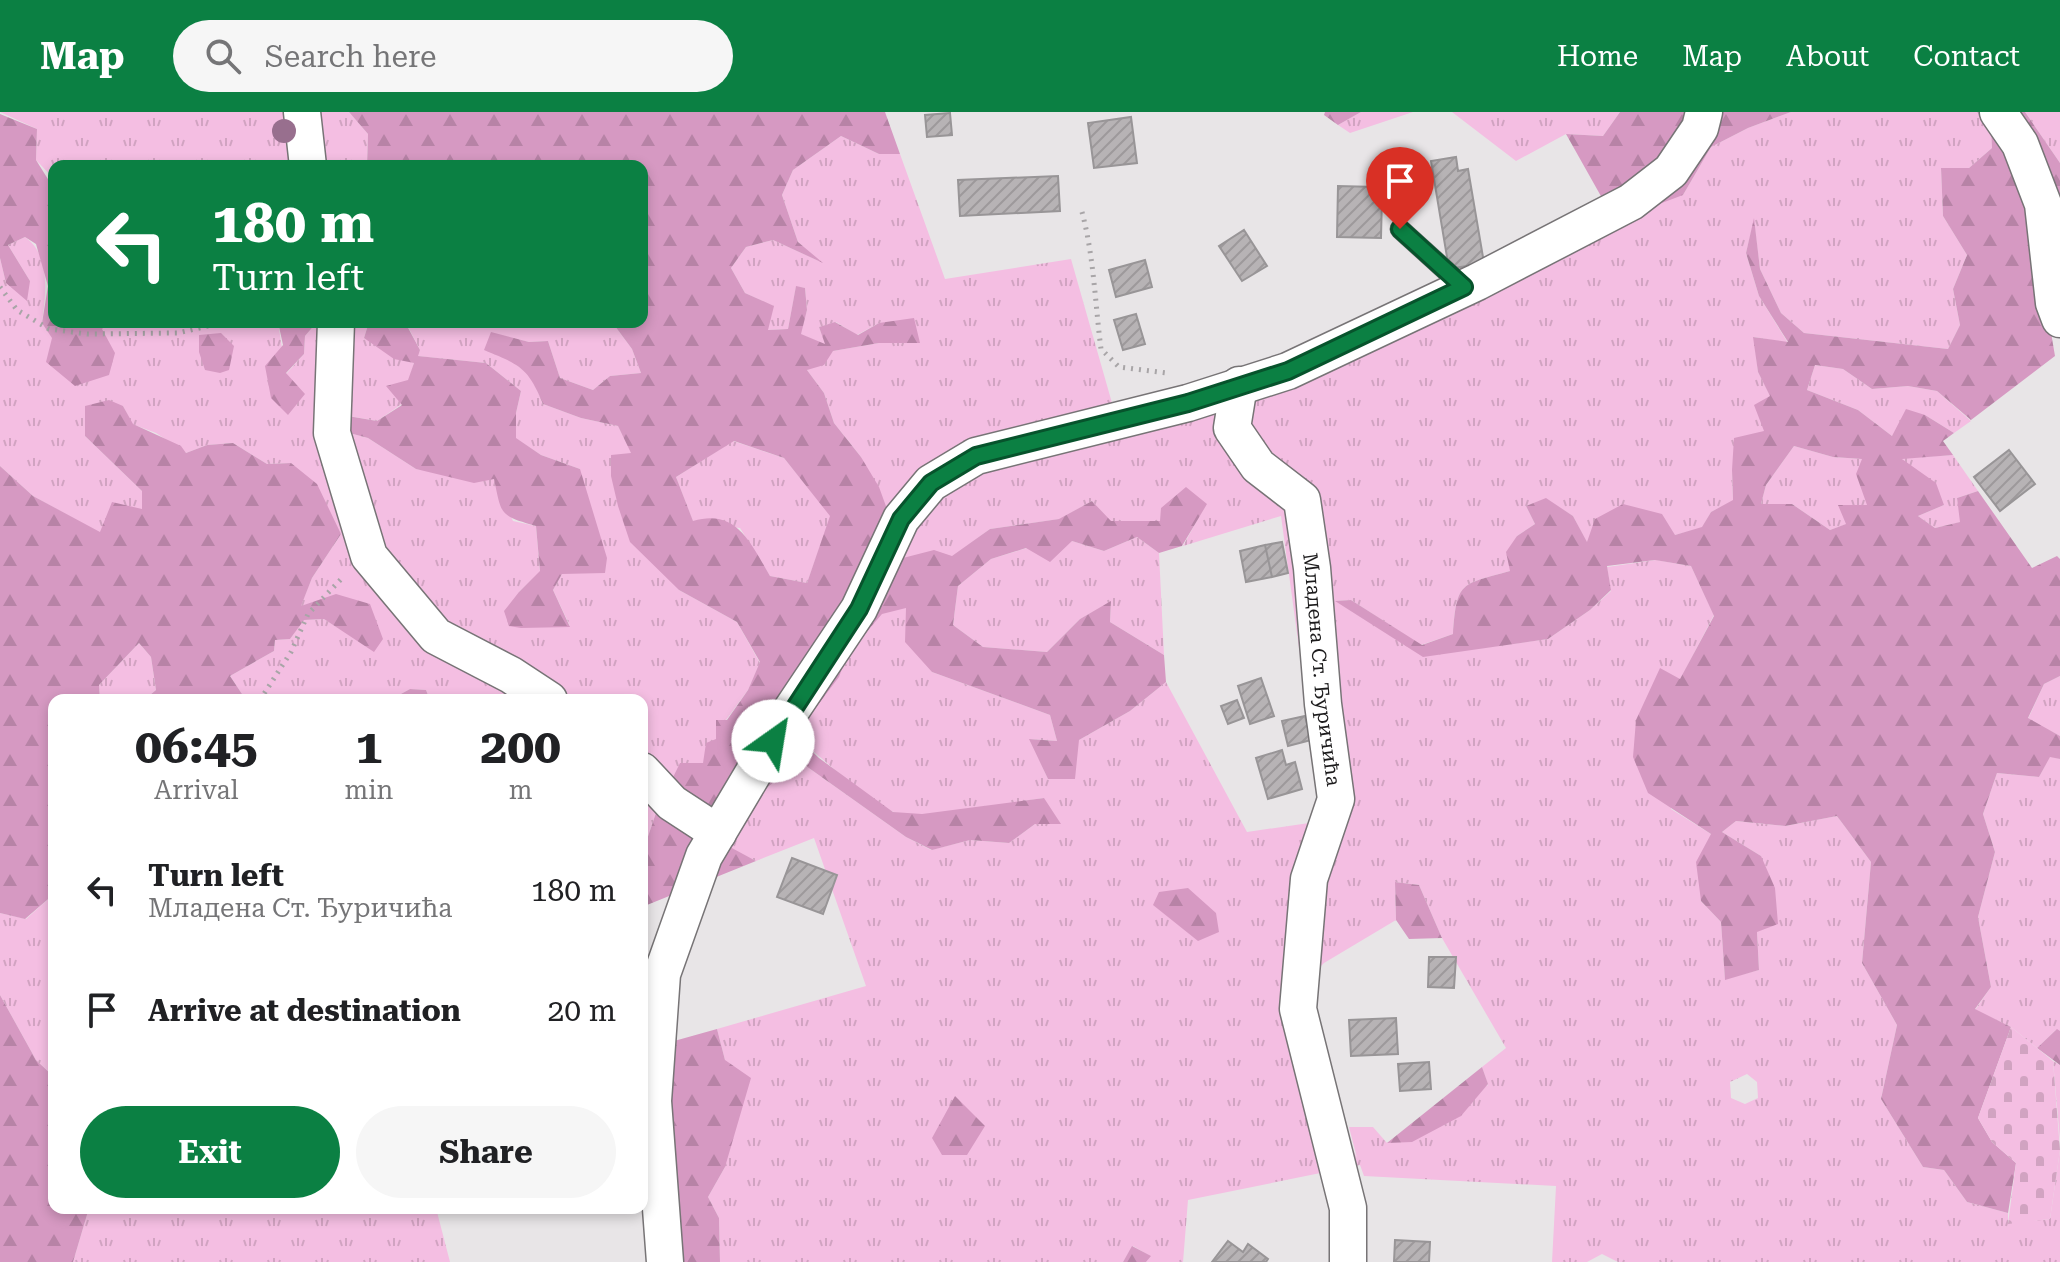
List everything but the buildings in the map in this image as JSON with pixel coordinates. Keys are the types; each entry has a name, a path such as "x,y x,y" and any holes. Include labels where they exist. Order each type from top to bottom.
{"street":[{"path":"302,112 307,160"},
{"path":"665,1262 653,1101 662,974 704,856 786,718 859,609 901,519 931,483 976,456 1188,403 1288,371 1464,287 1631,202 1671,171 1700,128 1704,112"},
{"path":"1998,112 2020,144 2043,204 2054,303 2060,319"},
{"path":"337,328 332,433 369,556 436,636 511,675 540,694"},
{"name":"Младена Ст. Ђуричића","path":"1239,385 1232,428 1258,466 1302,500 1312,568 1323,704 1336,799 1309,879 1298,1009 1348,1208 1348,1262"},
{"path":"648,777 672,803 718,833"}],"lane":[{"path":"1400,229 1464,287"}],"path":[{"path":"1082,212 1091,246 1101,349 1119,367 1176,374"},
{"path":"0,287 17,310 49,329 87,334 178,333 199,328"},
{"path":"264,694 291,652 308,614 340,579 369,556"}],"green space":[{"path":"0,112 349,112 368,134 367,160 48,160 48,173 36,160 37,129"},
{"path":"349,112 885,112 900,154 879,154 841,136 793,170 782,195 798,242 823,263 773,240 746,247 731,268 745,293 774,306 768,330 788,329 796,286 805,288 807,310 801,334 825,344 819,327 835,322 858,335 879,323 914,318 920,343 879,343 833,351 824,365 807,370 824,393 834,423 861,457 879,487 891,520 899,559 934,550 952,556 990,529 1059,519 1092,501 1111,521 1160,521 1161,508 1186,487 1207,504 1182,546 1159,553 1137,537 1104,551 1072,541 1050,562 1026,548 991,559 958,586 953,625 983,647 1047,652 1080,619 1111,601 1110,622 1164,655 1166,682 1130,711 1079,740 1075,779 1048,779 1029,739 1057,741 1050,715 932,672 905,642 906,608 882,614 847,655 839,677 795,735 819,758 893,812 922,814 1044,798 1061,824 1035,824 1009,843 970,840 932,850 906,837 792,756 778,779 751,800 739,833 730,847 756,861 648,905 648,836 657,810 680,763 703,763 706,743 716,739 716,720 727,720 748,690 760,662 737,622 679,590 630,542 611,476 611,455 631,453 618,426 581,418 543,404 533,382 521,369 484,350 491,332 529,342 548,341 560,378 593,390 610,376 641,373 632,349 616,328 648,328 648,160 367,160 368,134","holes":["734,441 784,458 830,516 807,583 770,576 749,541 732,524 708,518 693,521 676,477"]},
{"path":"1325,112 1361,112 1338,125 1324,115"},
{"path":"1361,112 1413,112 1350,133 1338,125"},
{"path":"1452,112 1620,112 1603,136 1566,134 1516,161"},
{"path":"1620,112 1791,112 1748,128 1711,147 1683,195 1630,215 1602,198 1566,134 1603,136"},
{"path":"1791,112 1977,112 1991,129 1992,148 1969,168 1941,168 1943,216 1967,255 1953,289 1960,325 1948,349 1804,333 1781,313 1760,269 1754,221 1746,253 1759,296 1788,343 1754,337 1758,372 1771,397 1764,432 1732,470 1733,501 1711,512 1702,528 1675,535 1587,543 1573,516 1546,499 1526,506 1535,524 1517,536 1510,571 1481,579 1464,588 1457,604 1453,634 1421,645 1351,600 1336,601 1423,656 1548,639 1611,591 1607,567 1656,560 1691,566 1714,615 1680,680 1661,669 1671,809 1711,834 1701,901 1721,922 1725,979 1759,970 1757,932 1761,856 1722,832 1736,821 1785,826 1837,816 1871,862 1862,963 1897,1025 1881,1099 1923,1167 1944,1170 1967,1202 2008,1213 2008,1223 2050,1219 2060,1150 2060,1262 1618,1262 1602,1254 1587,1262 1552,1262 1556,1186 1364,1176 1360,1165 1188,1200 1183,1262 1146,1262 1150,1256 1133,1246 1123,1262 720,1262 719,1218 708,1197 725,1167 725,1060 717,1029 866,986 814,838 756,861 729,848 751,800 778,779 792,756 906,837 931,850 970,840 1009,843 1035,824 1060,823 1043,798 950,812 897,813 861,791 795,735 847,655 882,613 906,607 932,672 1050,715 1057,741 1030,739 1048,779 1079,740 1130,711 1166,682 1247,832 1309,823 1320,802 1281,516 1183,546 1206,504 1161,521 1110,521 1092,501 1060,519 990,529 952,557 899,559 861,457 834,423 824,393 807,370 833,351 879,343 919,343 879,323 857,335 836,322 819,327 826,345 800,334 807,310 805,288 796,287 788,329 767,330 773,306 745,293 731,268 746,247 773,240 819,261 798,242 782,195 793,170 841,136 879,154 900,154 945,279 1071,259 1112,403 1287,358 1602,198 1683,195 1711,147 1748,128","holes":["1395,882 1419,885 1442,938 1506,1048 1482,1067 1488,1085 1387,1143 1373,1127 1349,1127 1357,1158 1283,1004 1324,963 1396,920","1747,1074 1757,1082 1758,1098 1745,1104 1731,1098 1730,1082"]},
{"path":"1977,112 2025,112 2060,163 2060,246 2036,244 2055,356 1971,420 1937,391 1908,386 1872,389 1843,369 1815,365 1807,390 1858,410 1892,436 1906,409 1925,415 1954,433 1943,441 1953,455 1902,459 1936,483 1944,505 1918,516 1935,528 1960,522 1957,498 1978,491 2032,568 2057,556 2060,559 2060,676 2044,684 2028,718 2060,736 2060,759 2050,757 2039,777 1997,773 1983,814 1995,852 1978,917 1991,987 1975,1009 2011,1027 1978,1118 1992,1142 2016,1163 2008,1213 1967,1202 1944,1170 1923,1167 1881,1099 1897,1025 1862,963 1871,862 1837,816 1785,826 1736,821 1722,832 1761,856 1775,888 1778,924 1757,932 1759,970 1725,980 1721,922 1701,901 1696,862 1711,834 1648,793 1633,757 1636,720 1660,668 1680,679 1714,616 1691,566 1655,560 1607,566 1611,590 1590,610 1548,639 1423,657 1335,601 1351,600 1422,645 1453,634 1457,604 1464,588 1481,579 1510,571 1506,552 1517,536 1535,524 1526,506 1546,498 1573,516 1587,542 1595,519 1623,504 1662,514 1675,535 1702,527 1711,512 1733,500 1734,438 1764,431 1754,405 1770,396 1758,372 1753,337 1788,342 1759,296 1746,253 1754,218 1760,269 1781,313 1804,333 1948,349 1960,325 1953,289 1967,255 1943,216 1941,168 1969,168 1992,148 1991,129","holes":["1794,446 1833,457 1862,459 1856,474 1867,505 1838,505 1846,524 1830,530 1792,504 1761,504 1766,485"]},
{"path":"2025,112 2060,112 2060,163"},
{"path":"0,114 37,129 36,160 48,179 48,286 36,244 25,237 8,245 30,281 27,301 6,283 0,258"},
{"path":"25,237 39,254 45,276 42,322 48,323 48,328 279,328 286,374 304,354 305,336 312,328 367,328 364,338 414,363 402,404 377,421 343,415 342,431 368,438 416,469 494,478 513,521 536,526 540,572 519,592 570,626 553,590 562,574 580,469 541,455 515,438 521,391 486,363 417,356 420,350 409,328 616,328 632,349 641,373 610,376 593,390 560,378 548,341 529,342 491,333 513,362 532,377 543,404 581,418 618,426 632,453 679,590 737,622 760,663 748,690 726,720 716,721 716,740 703,763 673,779 648,836 648,694 428,694 426,690 410,689 401,694 242,694 230,676 274,651 275,640 290,639 303,620 324,619 340,629 383,639 300,607 312,578 341,534 291,463 267,464 233,443 207,445 186,453 156,433 132,424 123,406 85,436 142,491 142,510 100,533 33,496 0,466 0,258 6,283 30,281 8,245"},
{"path":"48,286 48,328 103,328 115,353 109,375 75,386 46,362 52,338 42,323"},
{"path":"279,328 312,328 305,336 304,354 286,373 305,394 288,415 271,398 265,366 283,345"},
{"path":"367,328 408,328 420,350 418,356 486,363 521,391 516,413 516,438 541,455 580,469 607,558 605,573 562,574 553,590 570,627 509,626 504,611 540,571 536,526 504,512 494,479 474,483 416,469 368,438 342,431 342,415 377,421 402,405 386,386 408,380 414,363 394,359 364,338"},
{"path":"221,333 234,346 229,370 220,373 205,370 199,352 199,335"},
{"path":"1815,365 1843,369 1872,389 1908,386 1937,391 1971,421 1954,433 1925,415 1892,436 1858,410 1807,390"},
{"path":"109,400 123,406 133,424 181,446 186,453 207,445 233,443 267,464 291,463 317,484 341,534 312,578 301,606 336,594 370,604 383,639 374,652 324,619 304,620 290,639 275,640 274,651 230,676 242,694 151,694 156,690 151,657 139,643 99,685 100,694 48,694 48,899 25,919 0,913 0,466 33,496 100,532 112,502 142,509 142,491 85,436 85,406"},
{"path":"733,441 784,458 831,516 807,583 770,576 740,528 693,522 676,477"},
{"path":"1794,446 1833,457 1862,459 1868,505 1847,524 1830,530 1792,504 1761,504 1766,485"},
{"path":"1953,455 1978,491 1957,498 1961,522 1935,528 1918,516 1944,505 1901,458"},
{"path":"1137,537 1159,553 1164,655 1110,622 1111,602 1080,619 1047,652 983,647 953,625 958,586 991,559 1027,548 1072,541 1104,551"},
{"path":"139,643 151,657 156,690 151,694 100,694 99,685"},
{"path":"2060,676 2060,736 2028,719 2044,684"},
{"path":"410,689 426,690 428,694 401,694"},
{"path":"2050,756 2060,759 2060,1031 2056,1030 2037,1048 2011,1027 1975,1010 1991,987 1978,917 1995,852 1983,814 1997,773 2039,777"},
{"path":"1395,882 1419,885 1442,938 1409,939 1396,920"},
{"path":"1188,888 1216,913 1219,932 1198,941 1153,905 1159,892"},
{"path":"48,899 48,1071 36,1060 0,995 0,913 26,919"},
{"path":"0,995 36,1060 48,1071 48,1214 87,1214 73,1262 0,1262"},
{"path":"2011,1027 2053,1061 2060,1150 2050,1219 2008,1224 2016,1163 1992,1142 1978,1118"},
{"path":"717,1029 725,1060 751,1078 725,1167 708,1197 719,1218 720,1262 649,1262 648,1048"},
{"path":"2057,1029 2060,1031 2060,1065 2037,1048"},
{"path":"2053,1061 2060,1065 2060,1140"},
{"path":"1482,1067 1488,1084 1461,1116 1412,1142 1387,1143"},
{"path":"955,1096 985,1126 967,1155 942,1155 932,1138"},
{"path":"87,1214 438,1214 450,1262 73,1262"},
{"path":"1132,1246 1151,1256 1146,1262 1123,1262"}],"route":[{"path":"773,741 859,609 901,519 931,483 976,456 1188,403 1288,371 1464,287 1400,229"}]}
